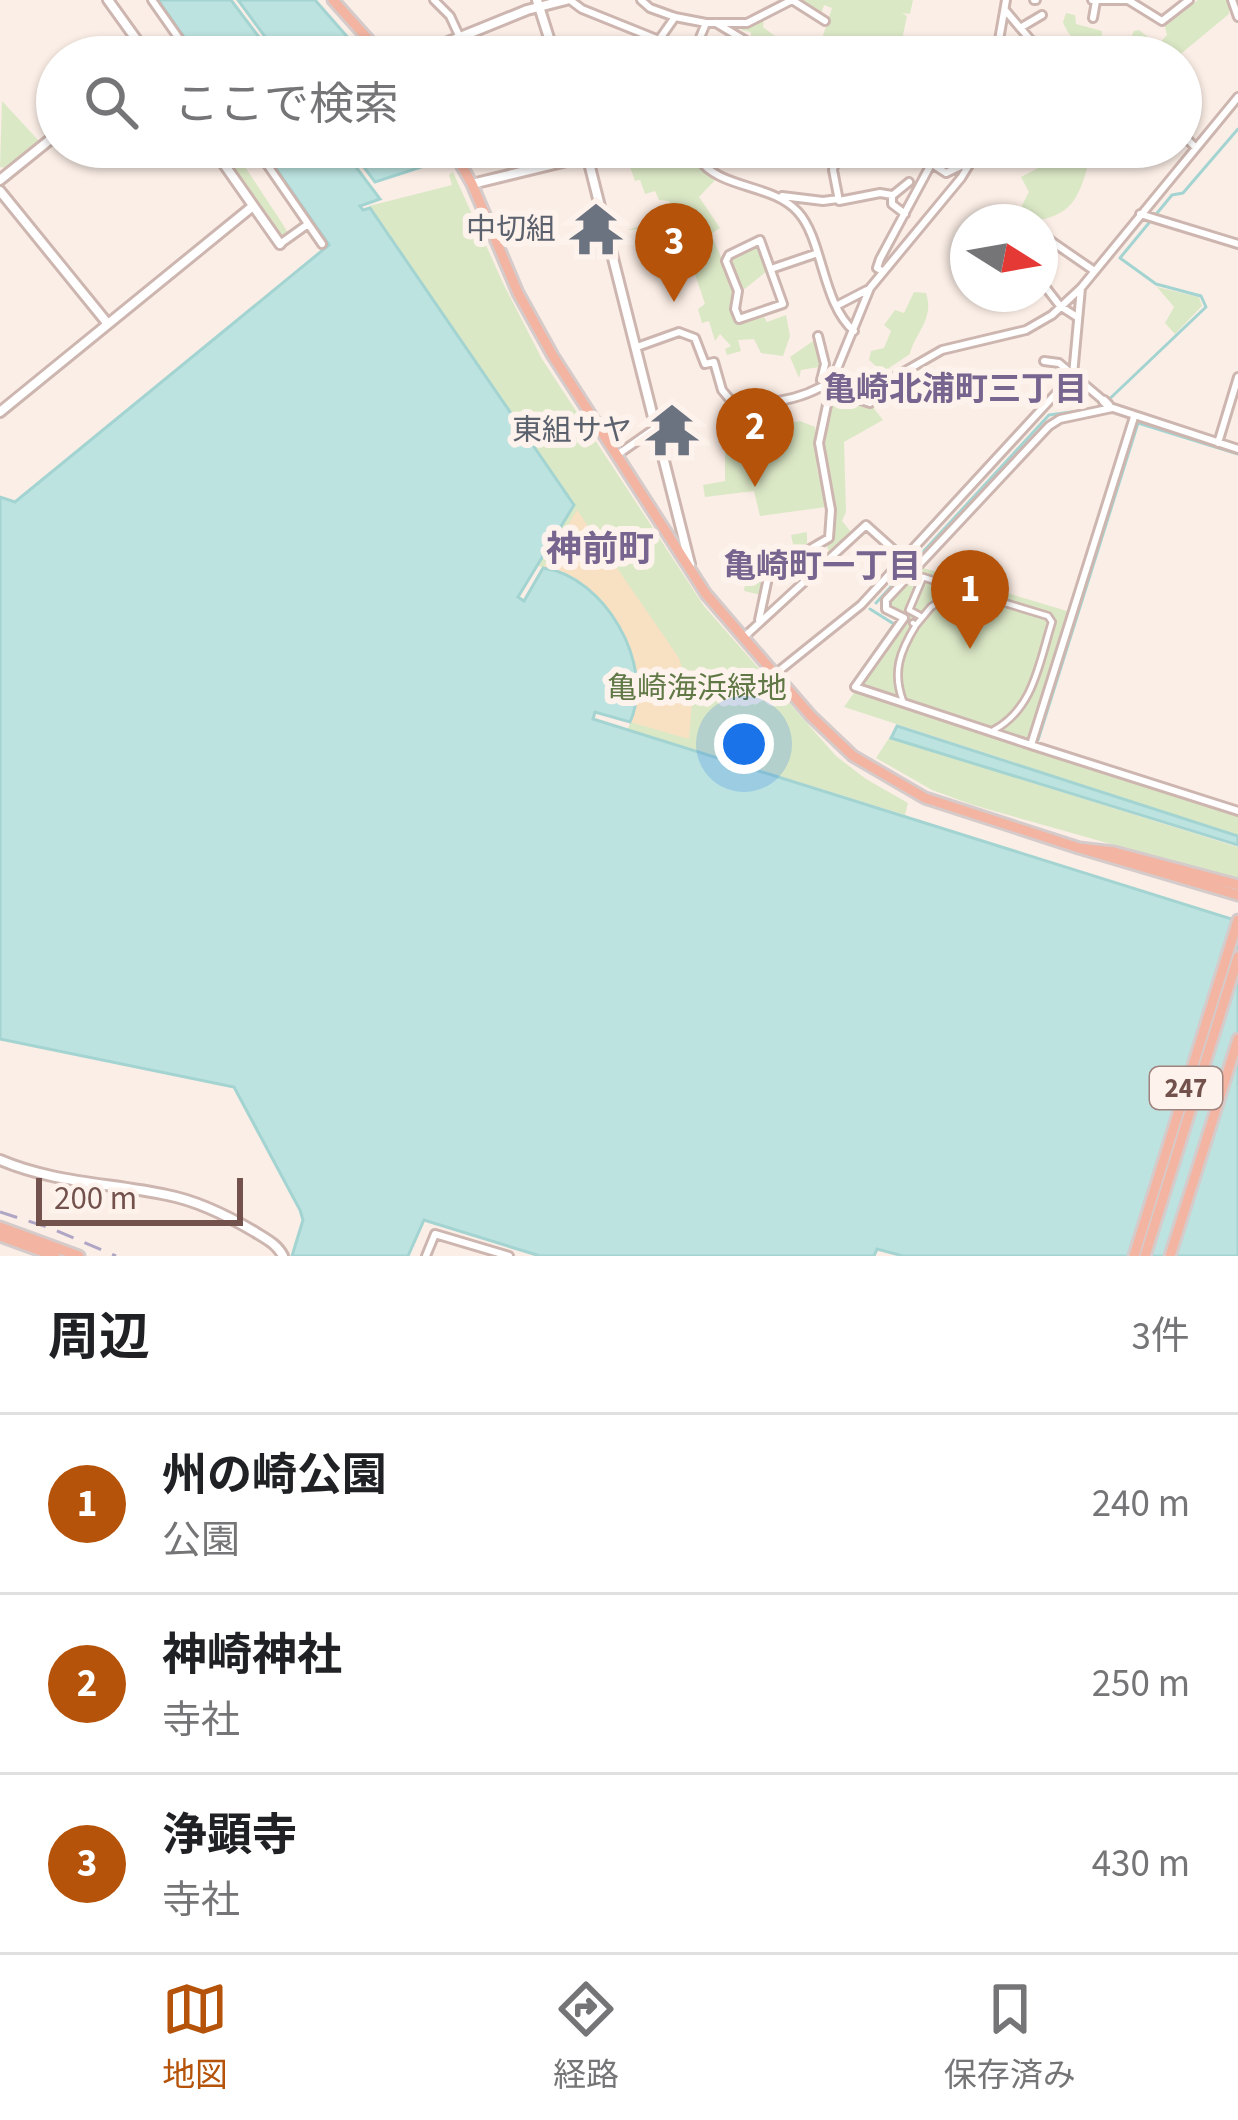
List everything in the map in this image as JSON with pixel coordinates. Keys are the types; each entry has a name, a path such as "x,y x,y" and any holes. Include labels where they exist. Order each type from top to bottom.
{"highway":[{"path":"333,0 365,36"},
{"path":"463,168 528,313 706,594 842,746 889,780 942,805 1238,895"},
{"path":"1079,848 1114,852 1238,886"},
{"name":"247","path":"1134,1256 1238,920"},
{"name":"247","path":"1145,1256 1238,958"},
{"name":"247","path":"1170,1256 1238,1039"},
{"path":"0,1232 55,1256"},
{"path":"0,1232 79,1256"}],"street":[{"path":"109,0 134,36"},
{"path":"152,0 177,36"},
{"path":"434,0 450,16 460,36"},
{"path":"462,36 538,4 568,0 649,36"},
{"path":"641,0 675,17 747,23 792,0 825,22"},
{"path":"1000,36 1006,0"},
{"path":"1093,18 1094,0 1127,0 1162,21 1189,0"},
{"path":"1232,0 1238,17"},
{"path":"538,4 548,36"},
{"path":"1005,10 1027,36"},
{"path":"1020,28 1042,14"},
{"path":"662,36 675,17"},
{"path":"703,36 710,22"},
{"path":"710,22 736,36"},
{"path":"1202,139 1238,97"},
{"path":"0,180 36,151"},
{"path":"227,168 280,244 308,224"},
{"path":"269,168 322,244"},
{"path":"472,184 533,168"},
{"path":"590,168 691,568"},
{"path":"708,168 776,196 823,201 892,195 908,182"},
{"path":"834,168 838,199"},
{"path":"883,272 877,268 880,259 928,168"},
{"path":"759,620 770,573 829,538 831,510 819,443 829,387 871,288 968,168"},
{"path":"818,336 825,364 821,380 870,403 895,376 942,350 1025,330 1060,306 1081,288 1178,168"},
{"path":"0,190 108,324"},
{"path":"892,195 892,204 905,214"},
{"path":"776,196 802,217 848,328 854,331"},
{"path":"0,412 253,206"},
{"path":"1140,214 1238,244"},
{"path":"760,241 771,269 783,304 739,319 735,309 738,291 727,257 760,241"},
{"path":"1058,246 1093,270"},
{"path":"771,269 815,254"},
{"path":"838,305 871,288"},
{"path":"1081,288 1073,375 884,602 886,609 904,619 855,687 1238,811"},
{"path":"1058,303 1077,317"},
{"path":"637,347 679,332 695,338 705,364 714,362 722,390 732,402 787,401 829,387"},
{"path":"1044,361 1057,362 1108,404 1134,417 1238,449"},
{"path":"1218,443 1238,377"},
{"path":"775,674 861,605 904,559 931,544 1049,426 1108,404"},
{"path":"1031,746 1134,417"},
{"path":"616,455 657,427"},
{"path":"743,638 866,525 904,559"},
{"path":"922,617 909,610 923,577 1048,616 1052,622 1028,696 1013,718 993,730 904,702 896,672 915,624 959,589"},
{"path":"1040,658 1053,662"},
{"path":"1028,696 1041,699"},
{"path":"0,1160 64,1179 170,1195 209,1208 268,1240 283,1256"},
{"path":"426,1256 435,1234 508,1256"}],"green space":[{"path":"797,0 913,0 910,14 902,13 907,16 903,36 823,36 832,8 824,5 820,17"},
{"path":"1198,0 1229,0 1229,14 1202,36 1166,36 1164,23"},
{"path":"1066,13 1075,15 1076,24 1102,31 1102,36 1071,36 1063,22"},
{"path":"764,17 763,27 775,36 751,36 741,25"},
{"path":"2,101 36,143 6,168 0,167"},
{"path":"235,168 246,168 288,233 285,237"},
{"path":"630,168 707,168 718,177 699,197 720,228 711,234 734,287 732,316 738,323 764,317 767,322 786,315 790,336 783,356 761,353 754,339 738,340 741,351 727,355 725,349 731,346 720,334 715,341 709,321 702,323 698,309 705,304 695,274 688,274 682,261 671,259 683,255 687,267 696,264 689,246 667,232 666,240 650,243 646,249 639,229 627,230 637,227 647,236 663,229 660,212 672,226 677,219 669,201 659,200 655,191 645,194 640,180 635,181"},
{"path":"1038,168 1087,168 1073,202 1058,214 1058,204 1023,204 1029,192 1021,177"},
{"name":"亀崎海浜緑地","path":"453,172 542,359 704,606 836,756 908,803 905,815 628,729 639,692 631,650 621,630 576,582 537,566 574,505 369,206 452,185 449,175"},
{"path":"754,245 767,271 742,291 729,262"},
{"path":"1157,287 1199,297 1202,306 1175,334 1165,323 1174,307"},
{"path":"914,292 926,293 926,318 910,354 883,372 869,360 871,351 884,348 891,331 884,325 895,310 904,313"},
{"path":"813,341 822,359 819,367 801,370 799,378 790,357"},
{"path":"833,396 872,406 883,420 844,442 846,512 842,521 851,532 829,551 832,509 823,432"},
{"path":"800,421 815,427 817,468 826,507 760,516 754,491 705,497 703,485 725,481 725,436"},
{"path":"807,532 807,548 766,572 761,595 744,591 748,563 794,549 791,535"},
{"path":"920,567 1067,611 1025,747 1238,813 1238,835 844,707 907,618 890,607 889,600"},
{"path":"889,738 1238,847 1238,880 932,790 876,758"}],"sand":[{"path":"577,510 679,658 692,701 689,739 630,722 636,675 619,627 586,587 543,568"}],"water":[{"path":"158,0 231,0 258,36 183,36"},
{"path":"238,0 315,0 347,36 265,36"},
{"path":"276,168 357,168 380,199 360,206 370,208 574,505 518,597 524,601 543,568 586,587 619,627 636,675 630,722 595,712 593,719 1238,921 1238,1256 903,1256 877,1249 874,1256 540,1256 424,1220 408,1256 292,1256 303,1220 300,1210 234,1087 0,1039 0,497 15,502 329,245"},
{"path":"365,168 418,168 375,182"},
{"path":"897,726 1238,836 1238,845 891,738"}],"waterway":[{"path":"876,603 1049,415 1100,408 1206,307 1201,296 1156,284 1120,258 1172,195 1183,193 1238,129"},
{"path":"1038,740 1138,423 1238,454"},
{"path":"852,684 894,624 870,609"}],"railway":[{"path":"0,1212 116,1256"}],"place":[{"name":"中切組","path":"596,229"},
{"name":"浄顕寺","path":"674,302"},
{"name":"東組サヤ","path":"672,430"},
{"name":"神崎神社","path":"755,487"},
{"name":"州の崎公園","path":"970,649"}],"district":[{"name":"亀崎北浦町三丁目","path":"955,389"},
{"name":"神前町","path":"600,549"},
{"name":"亀崎町一丁目","path":"822,566"}]}
